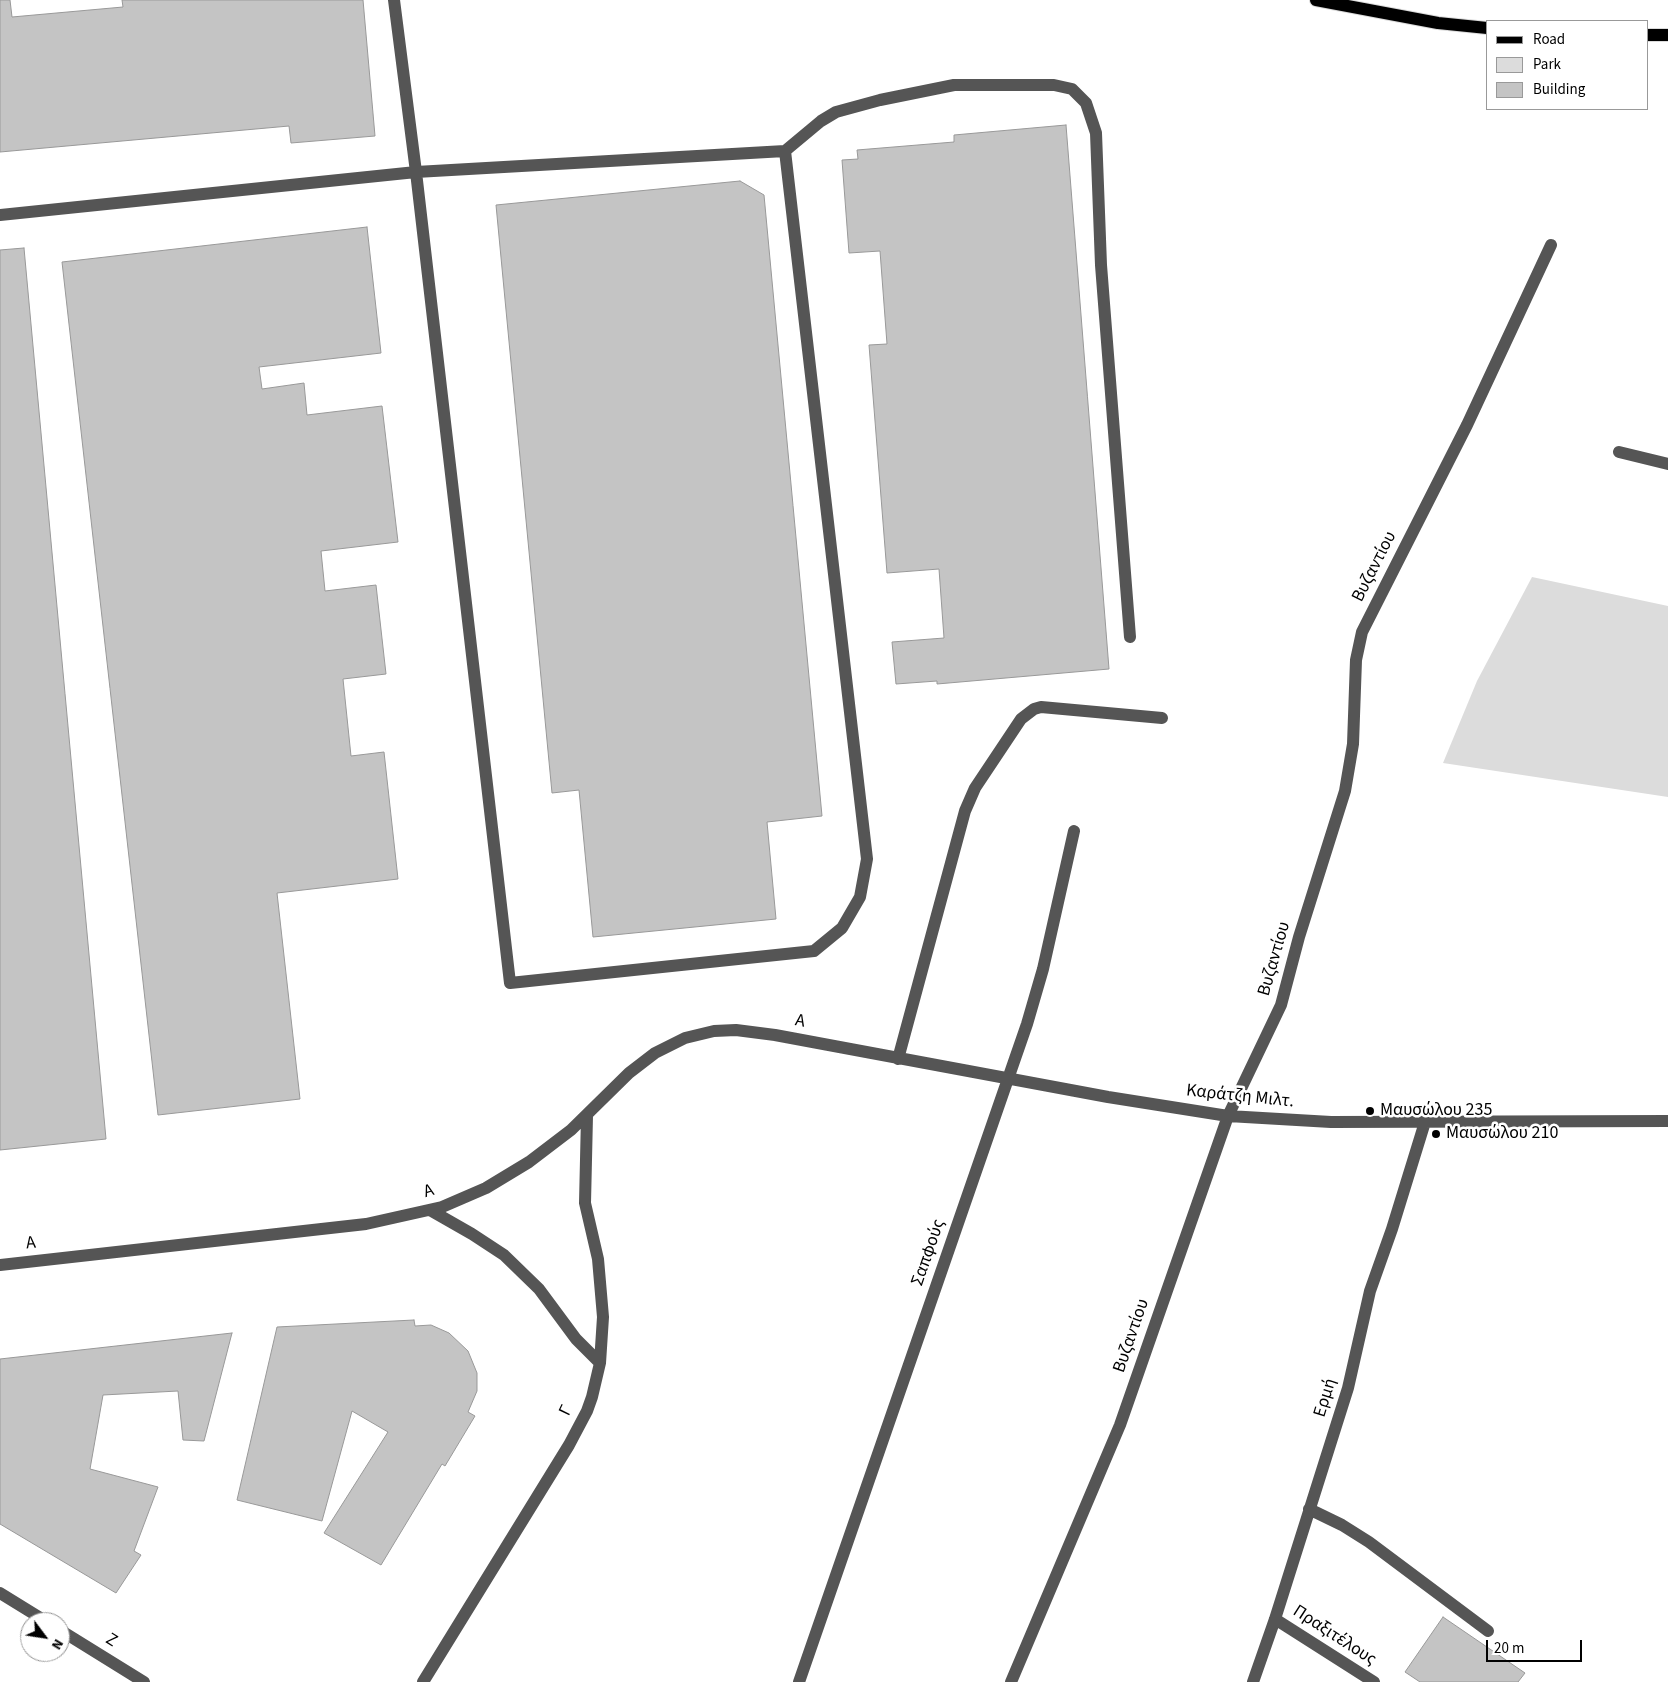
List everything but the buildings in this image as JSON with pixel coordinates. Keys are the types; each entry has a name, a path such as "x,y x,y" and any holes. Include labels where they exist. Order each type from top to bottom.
{"main road":[{"path":"1316,0 1438,23 1486,28"},
{"path":"1648,35 1668,35"}],"street":[{"path":"394,0 416,172 510,983 814,952 842,928 860,897 867,859 785,151"},
{"path":"0,215 416,172 785,151 820,121 836,112 880,100 954,85 1054,85 1072,89 1086,102 1096,133 1101,265 1130,637"},
{"name":"Βυζαντίου","path":"1011,1682 1120,1425 1228,1116 1281,1006 1299,937 1345,791 1353,744 1356,660 1362,632 1468,425 1550,245"},
{"path":"1620,452 1668,464"},
{"path":"898,1059 965,810 975,788 1022,719 1034,709 1046,706 1162,718"},
{"name":"Σαπφούς","path":"799,1682 1009,1079 1043,969 1074,831"},
{"name":"Α","path":"0,1264 309,1232 396,1219 430,1210 462,1199 506,1177 552,1146 587,1116 647,1058 685,1038 706,1032 736,1030 814,1042"},
{"name":"Καράτζη Μιλτ.","path":"814,1042 1108,1098 1228,1116 1321,1122 1668,1121"},
{"name":"Γ","path":"423,1682 580,1427 592,1397 600,1363 603,1317 602,1288 584,1186 587,1116"},
{"name":"Ερμή","path":"1253,1682 1276,1619 1348,1388 1370,1291 1392,1229 1425,1122"},
{"path":"430,1210 504,1255 540,1289 576,1339 600,1363"},
{"path":"1309,1509 1342,1525 1370,1542 1488,1631"},
{"path":"0,1593 31,1612"},
{"name":"Πραξιτέλους","path":"1276,1619 1374,1682"},
{"name":"Ζ","path":"70,1636 144,1682"}],"green space":[{"path":"1532,577 1668,606 1668,797 1443,763 1477,681"}],"place":[{"name":"Μαυσώλου 235","path":"1370,1111"},
{"name":"Μαυσώλου 210","path":"1436,1134"}]}
